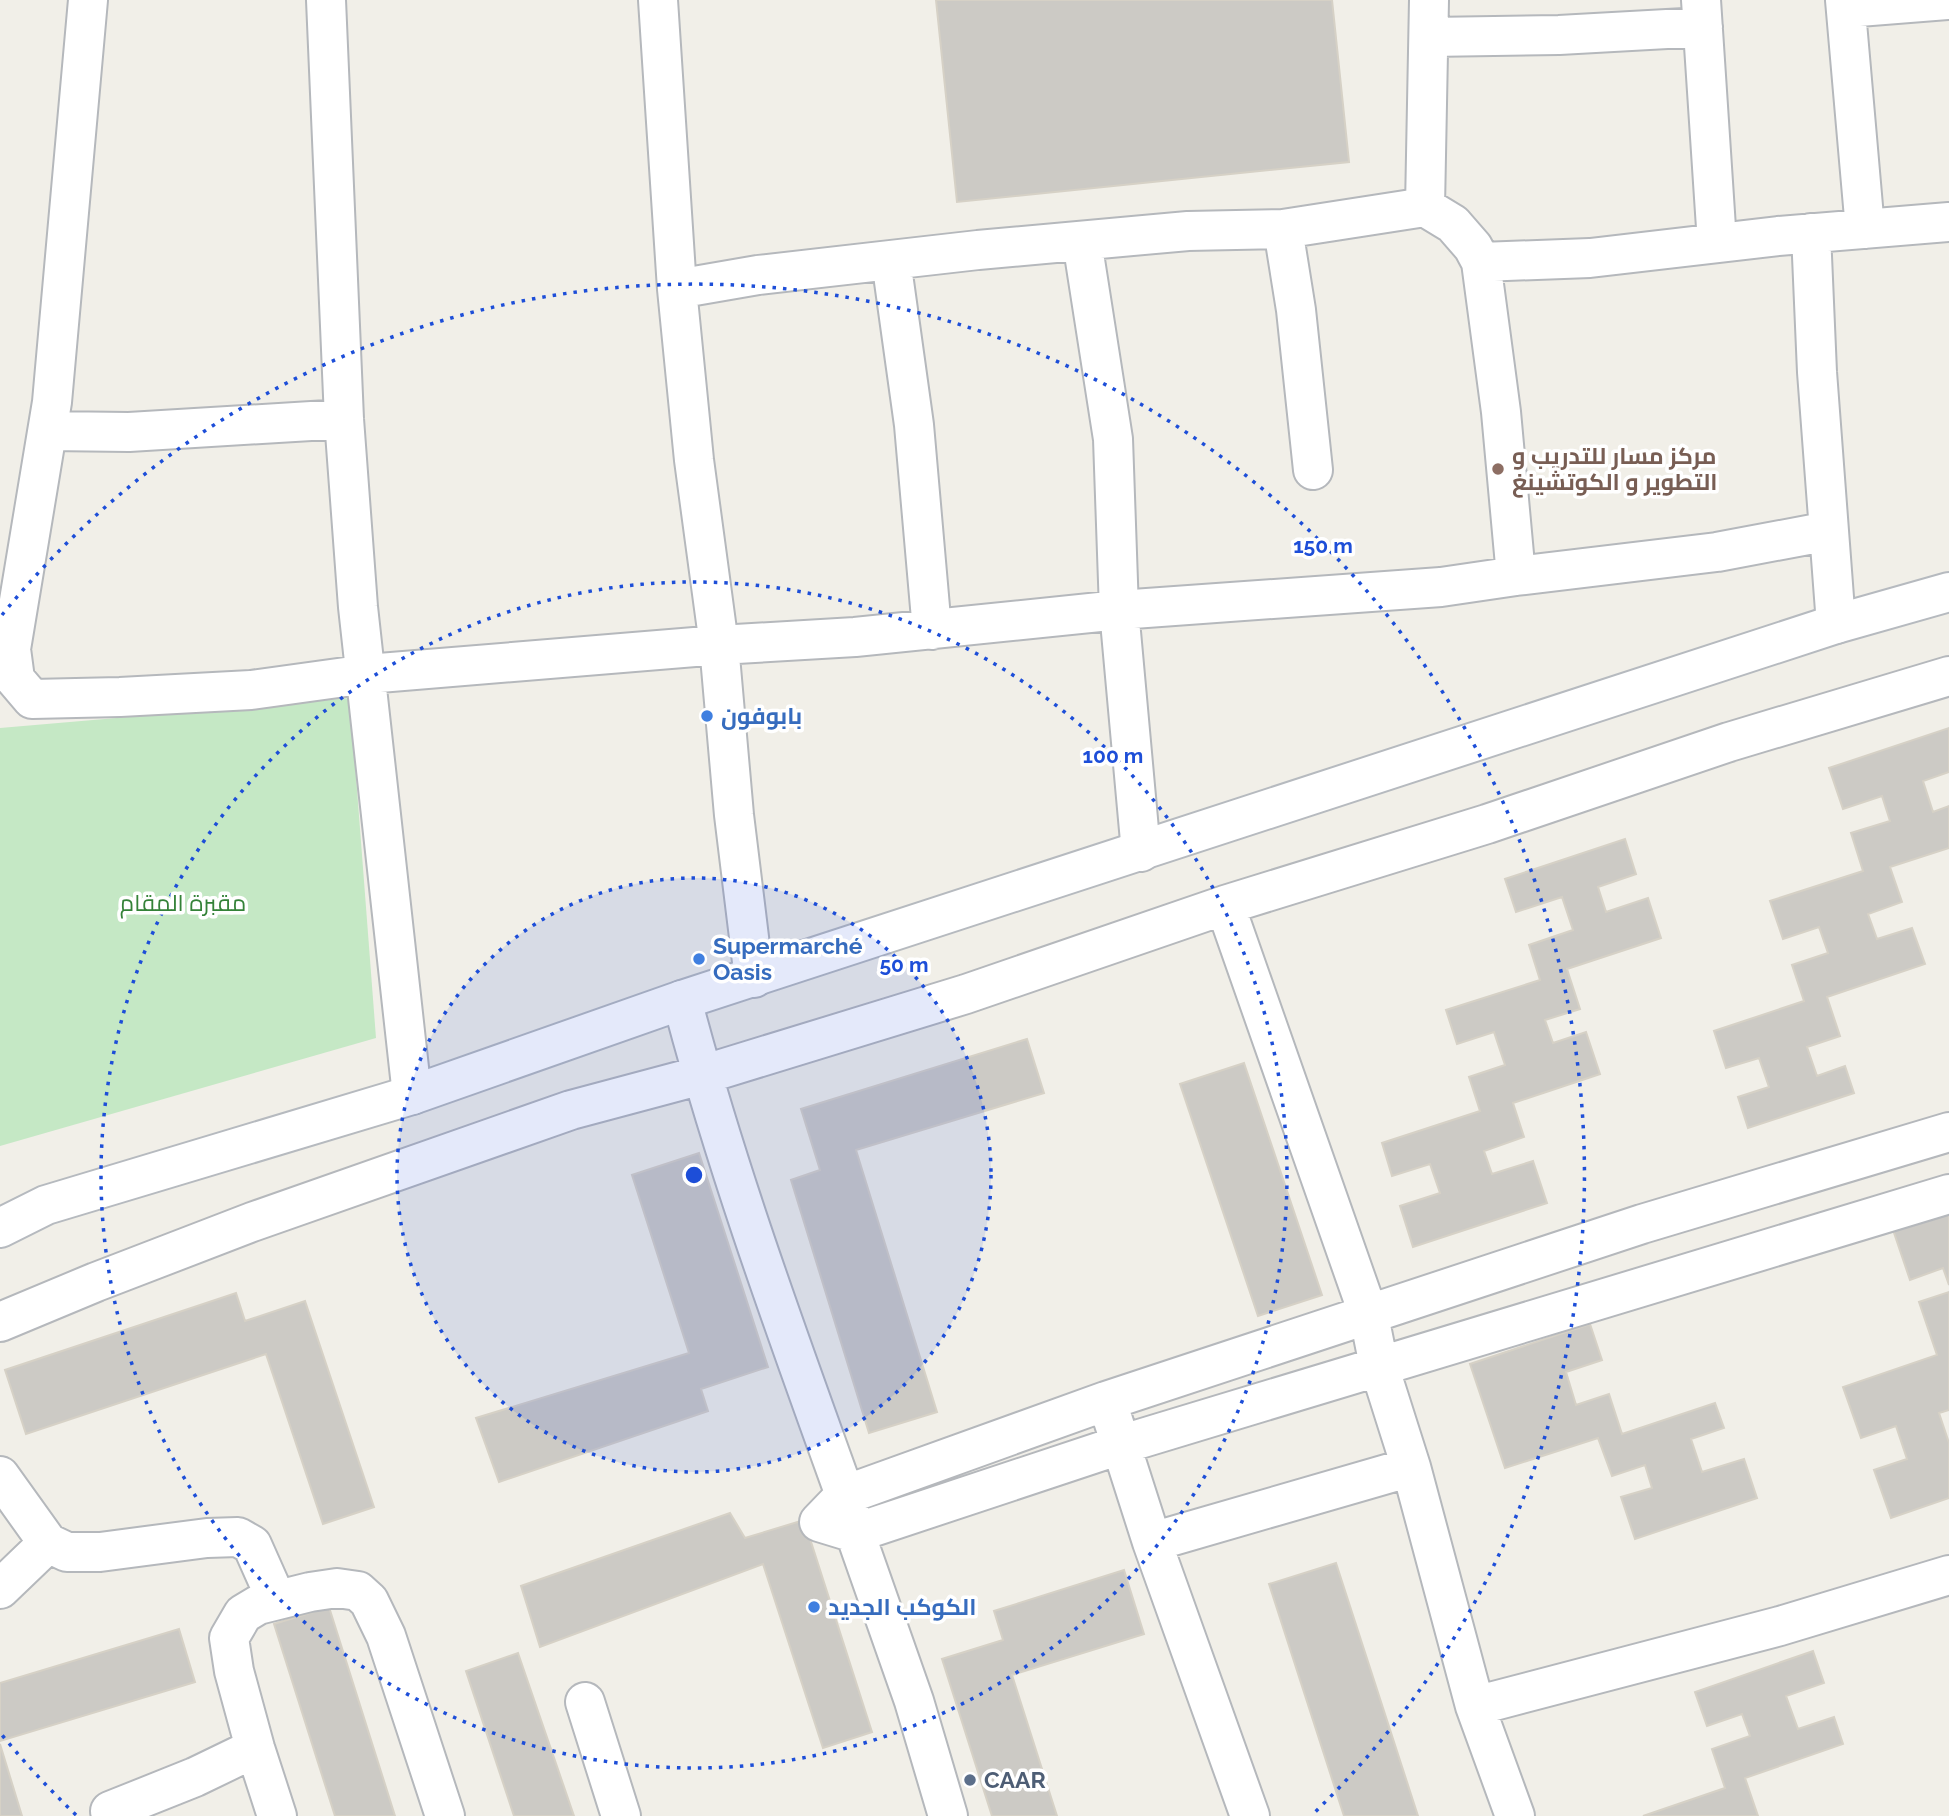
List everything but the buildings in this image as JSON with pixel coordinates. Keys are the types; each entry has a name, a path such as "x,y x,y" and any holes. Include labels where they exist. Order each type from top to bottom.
{"street":[{"path":"88,0 48,431 11,649 15,679 32,699 251,690 367,674 932,630 1119,610 1413,590 1717,552 1829,531"},
{"path":"326,0 344,419 359,607 412,1095"},
{"path":"658,0 677,289 694,460 719,645 734,815 754,978"},
{"path":"1425,207 1429,0"},
{"path":"1866,229 1846,4 1947,0"},
{"path":"1430,37 1559,35 1702,14 1717,243"},
{"path":"677,289 758,275 1082,241 1188,231 1283,229 1425,207 1453,224 1473,247 1481,262 1501,412 1516,576"},
{"path":"1481,262 1590,258 1811,233 1949,222"},
{"path":"1283,229 1296,310 1313,470"},
{"path":"1811,233 1816,372 1836,624"},
{"path":"1082,241 1113,439 1119,610 1141,852"},
{"path":"891,260 914,425 932,630"},
{"path":"48,431 129,432 344,419"},
{"path":"0,1228 46,1205 412,1095 682,1000 1836,624 1949,592"},
{"path":"0,1322 253,1222 570,1110 702,1075 966,994 1225,905 1488,824 1729,742 1949,676"},
{"path":"1225,905 1369,1316 1379,1367 1411,1466 1475,1706 1515,1816"},
{"path":"682,1000 702,1075 764,1271 845,1495 855,1533 914,1701 945,1815"},
{"path":"845,1495 1106,1401 1642,1224 1949,1132"},
{"path":"855,1533 1123,1444 1949,1195"},
{"path":"0,1206 46,1205"},
{"path":"1106,1401 1123,1444 1152,1542 1250,1816"},
{"path":"1152,1542 1411,1466"},
{"path":"0,1476 48,1543 67,1552 100,1552 207,1538 238,1537 252,1545 276,1600"},
{"path":"0,1589 48,1543"},
{"path":"1475,1706 1780,1626 1949,1575"},
{"path":"277,1816 234,1671 229,1638 243,1614 258,1605 337,1588 358,1591 369,1601 386,1636 445,1816"},
{"path":"585,1702 621,1816"},
{"path":"110,1811 195,1777 255,1748"}],"green space":[{"name":"مقبرة المقام","path":"350,698 376,1038 0,1146 0,728"}],"place":[{"name":"مركز مسار للتدريب و التطوير و الكوتشينغ","path":"1498,469"},
{"name":"بابوفون","path":"707,716"},
{"name":"Supermarché Oasis","path":"699,959"},
{"name":"الكوكب الجديد","path":"814,1607"},
{"name":"CAAR","path":"970,1780"}]}
